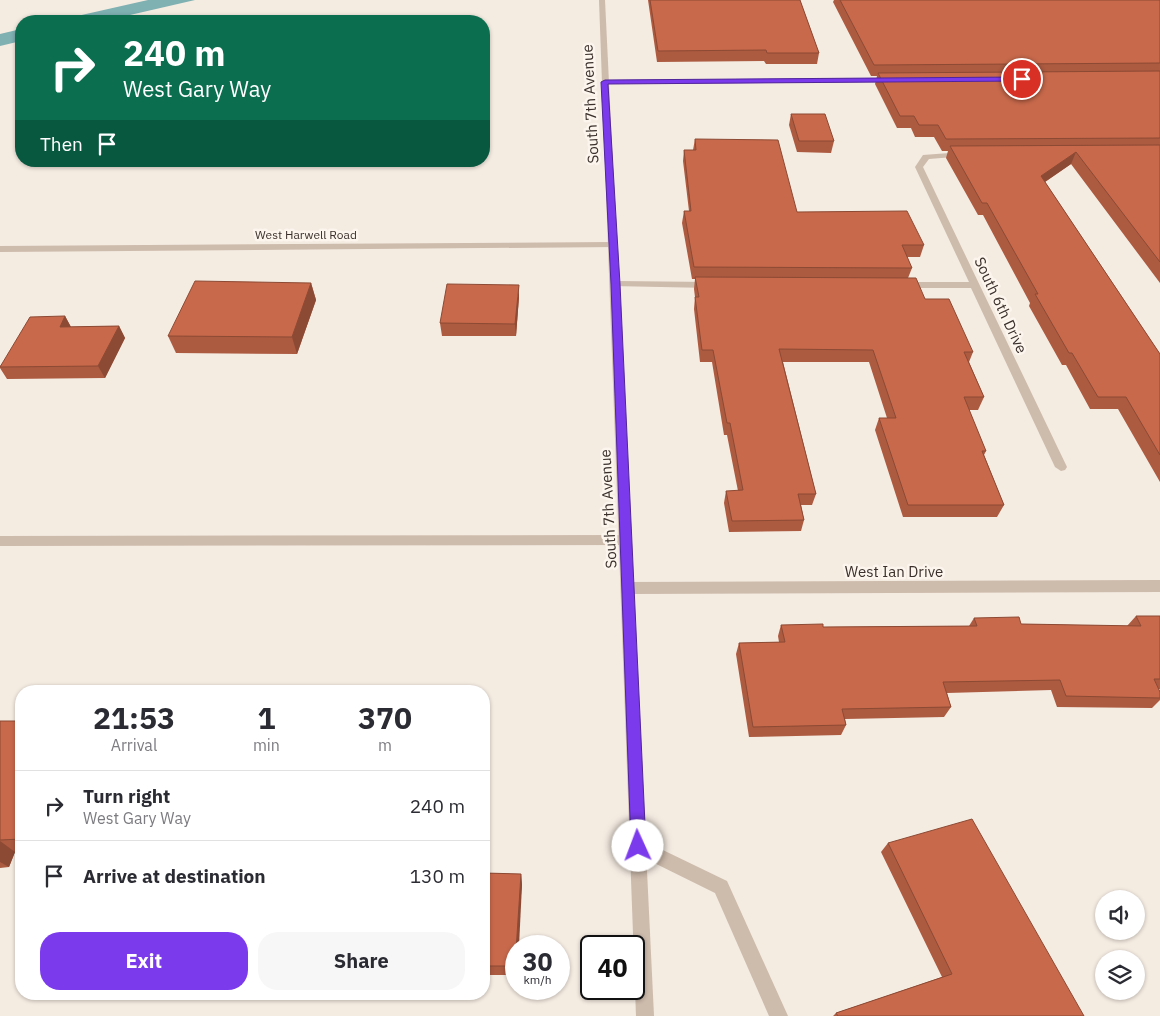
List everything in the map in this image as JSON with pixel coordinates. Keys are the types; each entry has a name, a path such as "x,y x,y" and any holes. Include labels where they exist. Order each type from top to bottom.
{"street":[{"name":"South 7th Avenue","path":"602,0 645,1016"},
{"path":"605,82 904,80"},
{"name":"South 6th Drive","path":"975,154 946,154 926,157 919,167 1062,467"},
{"name":"West Harwell Road","path":"0,249 613,245"},
{"path":"615,284 716,285"},
{"path":"895,285 975,285"},
{"path":"0,541 625,540"},
{"name":"West Ian Drive","path":"628,588 1160,586"},
{"path":"638,846 721,887 779,1016"}],"water":[{"path":"148,0 195,0 130,15 82,15"},
{"path":"15,30 15,42 0,46 0,34"}],"building":[{"path":"650,0 800,0 819,53 767,53 766,50 658,51"},
{"path":"840,0 1160,0 1160,63 874,65"},
{"path":"1160,71 1160,138 946,139 938,125 919,125 914,116 900,116 878,73"},
{"path":"791,114 825,114 834,141 799,141"},
{"path":"695,139 778,140 797,212 907,211 924,245 902,245 912,268 694,267 684,211 691,211 684,150 696,150"},
{"path":"1160,145 1160,262 1076,152 1041,176 1160,354 1160,455 1126,397 1098,397 1072,353 1069,353 1035,294 1038,294 987,203 982,203 950,146"},
{"path":"695,277 916,278 925,299 949,299 973,352 964,352 984,397 964,397 986,451 982,451 1004,505 908,505 879,418 896,418 873,350 779,349 816,494 798,494 804,520 732,521 726,491 743,490 730,423 727,423 713,350 702,350 695,297 699,297"},
{"path":"195,281 311,283 292,337 168,336"},
{"path":"447,284 519,285 515,324 440,323"},
{"path":"65,316 60,327 119,326 98,366 0,367 30,317"},
{"path":"1136,616 1160,616 1160,679 1154,679 1160,692 1160,698 1066,696 1060,680 943,682 951,707 842,709 846,725 753,727 739,643 785,642 781,625 823,624 823,627 977,626 974,618 1019,617 1021,624 1141,626"},
{"path":"0,721 15,721 15,839 0,840"},
{"path":"972,819 1084,1016 838,1016 836,1013 952,974 888,843"},
{"path":"490,873 521,874 517,935 505,935 505,966 490,966"}],"route":[{"path":"638,846 605,82 1022,79"}]}
